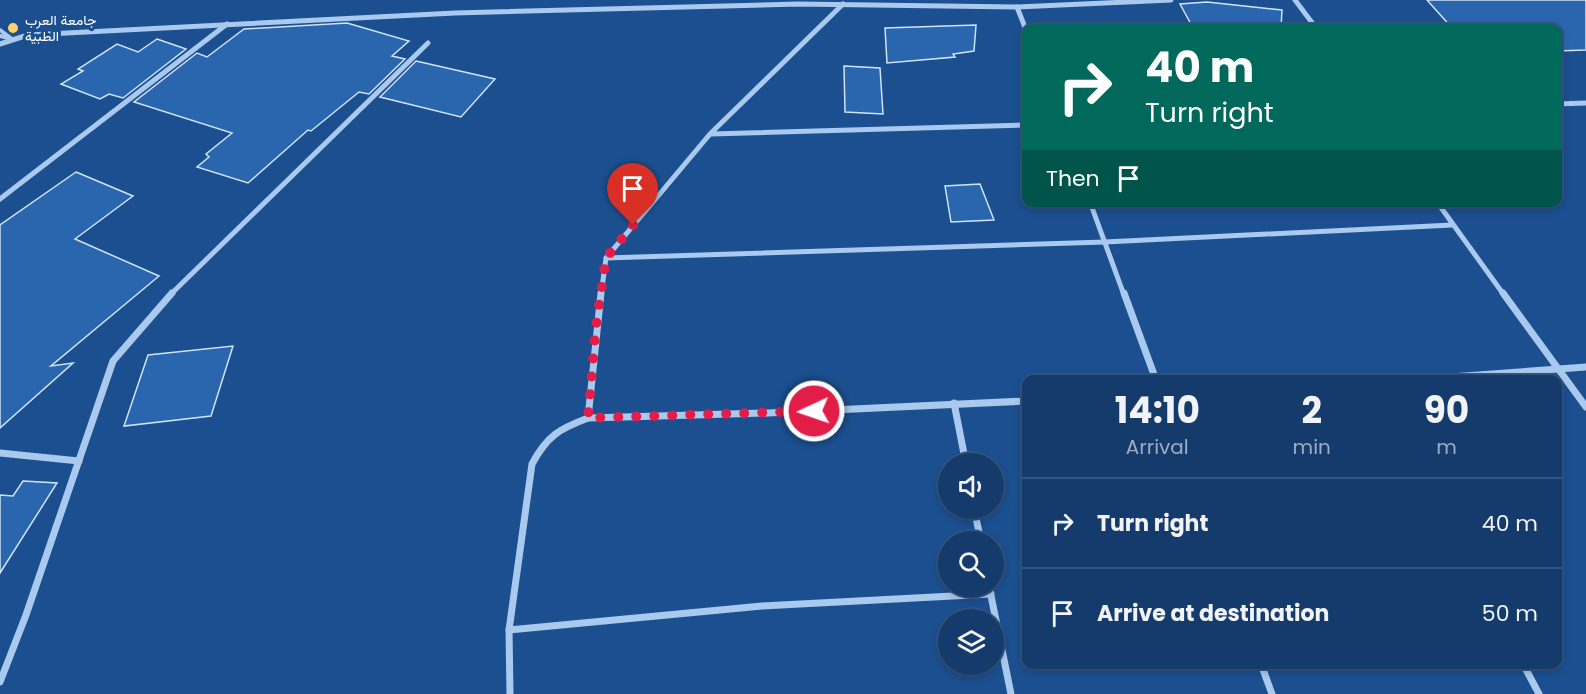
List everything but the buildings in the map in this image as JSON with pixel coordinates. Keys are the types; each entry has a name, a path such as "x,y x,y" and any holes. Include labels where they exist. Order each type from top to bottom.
{"street":[{"path":"0,44 28,35 455,13 843,4 1017,7 1171,0"},
{"path":"1295,0 1313,24"},
{"path":"588,418 596,326 606,258 710,134 843,4"},
{"path":"1017,7 1024,24"},
{"path":"0,199 227,24"},
{"path":"0,682 112,361 148,319 200,265 428,43"},
{"path":"1562,105 1586,103"},
{"path":"710,134 1022,124"},
{"path":"1092,207 1153,375"},
{"path":"1440,207 1586,407"},
{"path":"606,258 1104,242 1452,225"},
{"path":"1472,375 1586,367"},
{"path":"510,694 508,630 532,464 544,441 561,428 588,418 768,413 954,402 1022,401"},
{"path":"954,402 964,453"},
{"path":"0,453 79,461"},
{"path":"508,630 762,606 938,594"},
{"path":"991,597 1011,694"},
{"path":"1263,669 1272,694"},
{"path":"1526,669 1539,694"}],"lane":[{"path":"0,30 12,39"},
{"path":"0,36 12,39"}],"place":[{"name":"جامعة العرب الطبية","path":"13,28"}],"route":[{"path":"633,225 606,258 596,326 588,418 814,411"}]}
